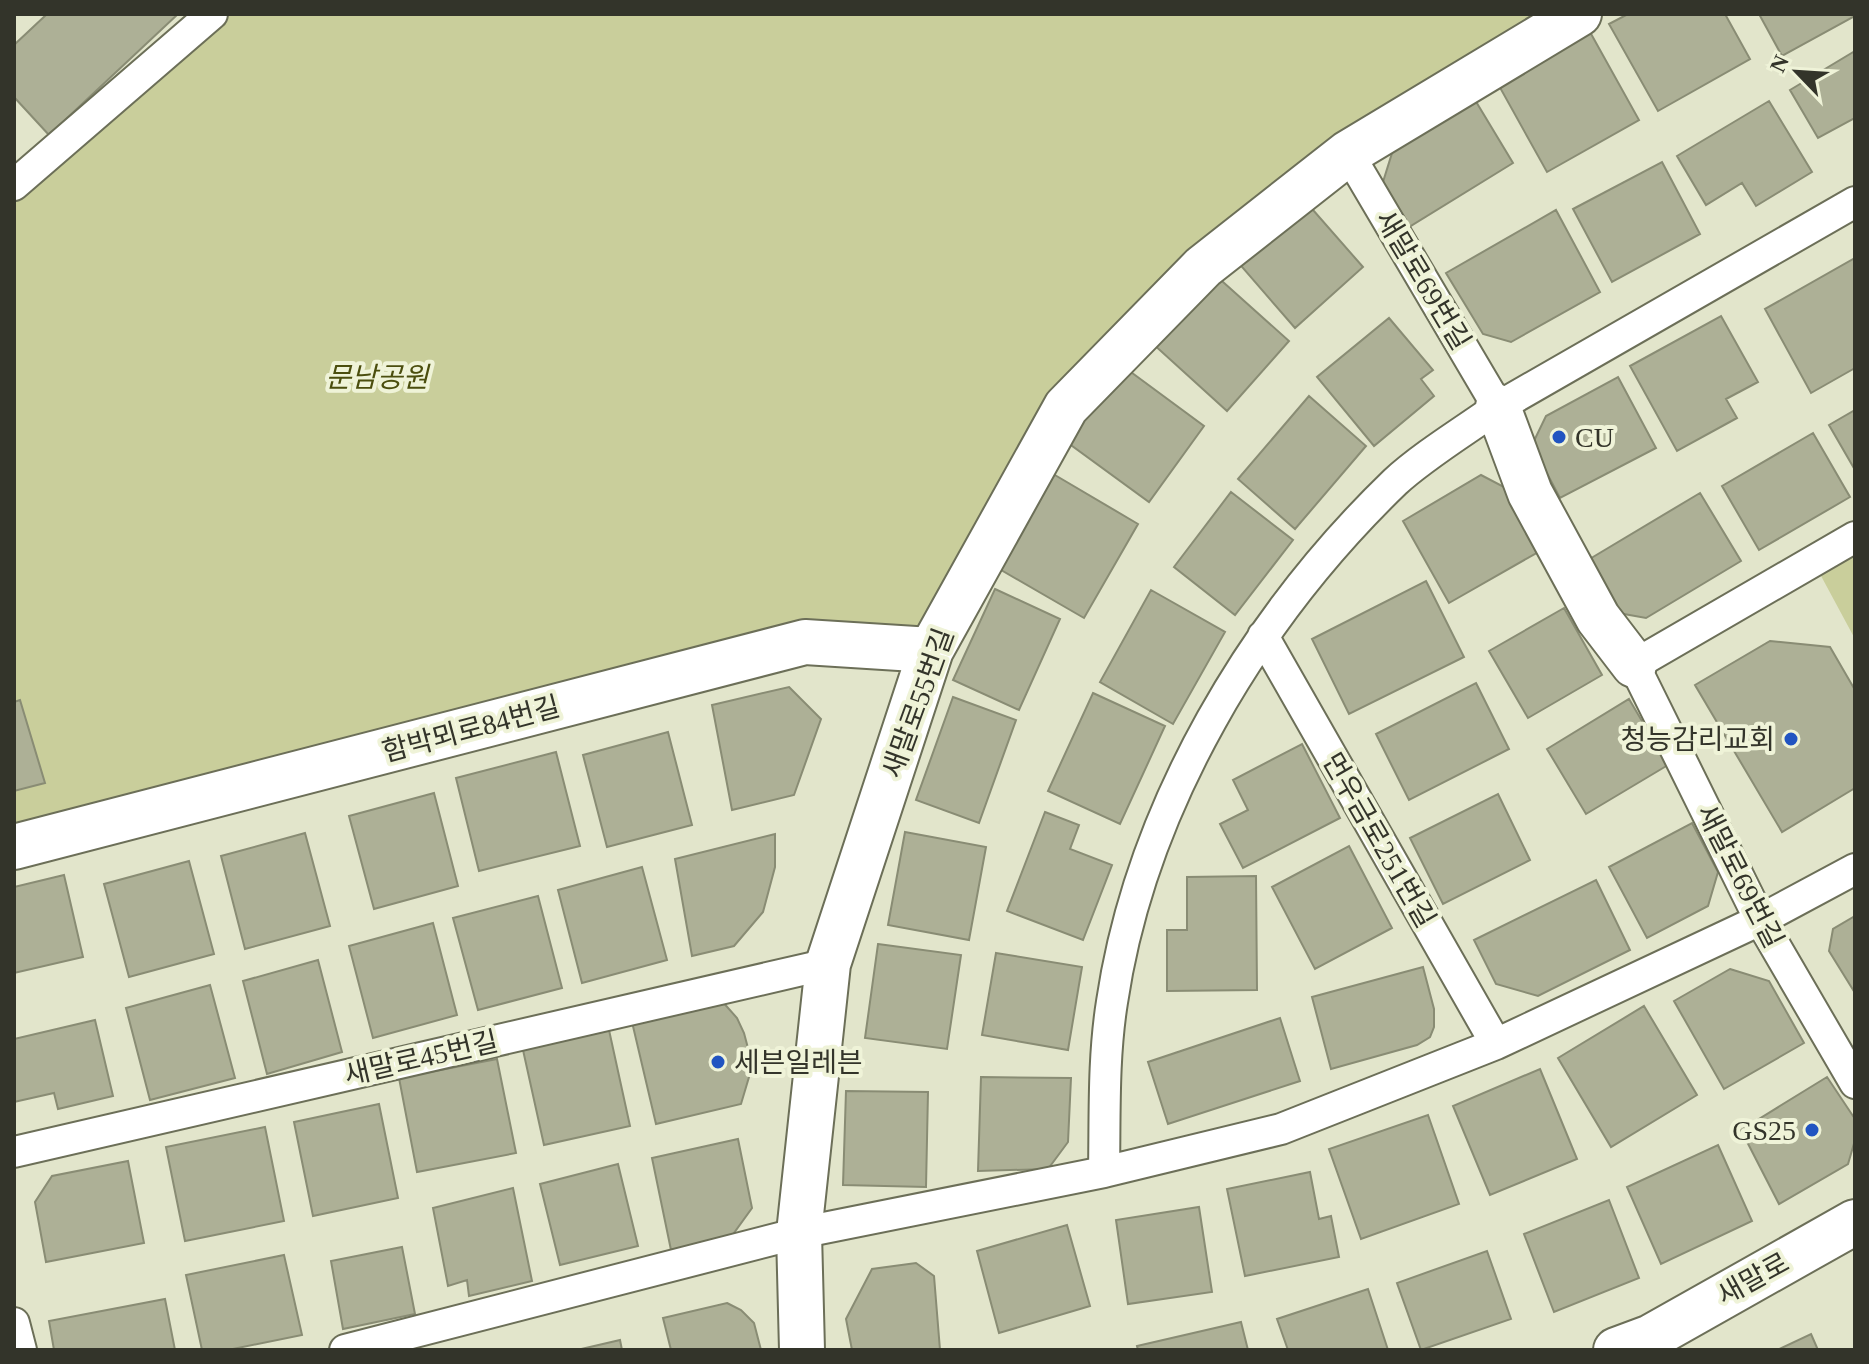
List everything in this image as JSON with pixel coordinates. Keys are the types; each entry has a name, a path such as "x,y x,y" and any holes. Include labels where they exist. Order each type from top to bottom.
{"street":[{"name":"새말로55번길","path":"802,1350 799,1233 828,964 931,650 1066,407 1203,267 1348,153 1579,14"},
{"name":"새말로69번길","path":"1498,407 1530,493 1598,618 1634,665"},
{"name":"함박뫼로84번길","path":"14,847 805,642 931,650"},
{"name":"새말로","path":"1642,1346 1855,1222"}],"lane":[{"path":"14,185 212,14"},
{"name":"새말로69번길","path":"1348,153 1498,407"},
{"path":"1104,1172 1105,1090 1112,1003 1127,927 1166,812 1184,773 1203,734 1263,636 1336,545 1397,480 1498,407 1855,202"},
{"path":"1634,665 1855,537"},
{"name":"먼우금로251번길","path":"1263,636 1496,1044"},
{"name":"새말로69번길","path":"1634,665 1760,920 1855,1083"},
{"path":"345,1350 799,1233 1104,1172 1281,1129 1496,1044 1760,920 1855,869"},
{"name":"새말로45번길","path":"14,1152 828,964"},
{"path":"14,1323 21,1350"}],"green space":[{"name":"문남공원","path":"208,14 1536,14 1421,107 1066,407 931,650 805,642 14,847 14,185"},
{"path":"1855,537 1855,639 1813,561"}],"building":[{"path":"47,14 178,14 49,135 14,97 14,45"},
{"path":"1628,14 1725,14 1750,59 1658,111 1609,24"},
{"path":"1759,14 1855,14 1855,16 1782,56"},
{"path":"1590,32 1639,120 1547,172 1498,84"},
{"path":"1855,51 1855,118 1818,138 1790,90"},
{"path":"1469,90 1513,163 1409,227 1383,182 1398,134"},
{"path":"1769,101 1812,172 1756,206 1742,183 1706,205 1677,156"},
{"path":"1662,162 1700,234 1612,282 1573,209"},
{"path":"1299,194 1363,267 1295,328 1230,253"},
{"path":"1556,210 1600,292 1511,342 1483,334 1446,273"},
{"path":"1855,258 1855,368 1811,393 1765,309"},
{"path":"1213,273 1289,341 1227,411 1152,343"},
{"path":"1721,316 1758,382 1726,399 1737,418 1677,451 1630,366"},
{"path":"1389,318 1433,370 1421,379 1434,396 1374,446 1317,377"},
{"path":"1120,364 1204,426 1149,502 1064,440"},
{"path":"1618,377 1656,448 1560,498 1532,445 1546,416"},
{"path":"1309,396 1366,446 1295,529 1238,479"},
{"path":"1855,410 1855,470 1829,425"},
{"path":"1813,433 1850,497 1759,550 1722,486"},
{"path":"1043,468 1138,524 1084,618 989,563"},
{"path":"1481,475 1504,487 1540,551 1449,603 1403,521"},
{"path":"1231,492 1293,540 1235,615 1174,567"},
{"path":"1700,493 1741,561 1646,618 1613,612 1583,563"},
{"path":"1426,581 1464,657 1349,714 1312,639"},
{"path":"995,589 1060,619 1019,710 953,680"},
{"path":"1151,590 1225,632 1173,724 1100,682"},
{"path":"1564,608 1602,675 1528,718 1489,651"},
{"name":"청능감리교회","path":"1770,641 1830,647 1855,690 1855,788 1782,832 1695,685"},
{"path":"1476,683 1509,749 1409,800 1376,734"},
{"path":"789,687 821,719 794,795 732,810 712,705"},
{"path":"1093,693 1165,726 1120,824 1048,791"},
{"path":"953,697 1016,720 979,823 916,800"},
{"path":"1629,699 1668,765 1586,814 1547,749"},
{"path":"20,700 45,783 14,791 14,702"},
{"path":"668,732 692,825 607,847 583,755"},
{"path":"1302,744 1340,818 1243,868 1220,824 1248,810 1233,780"},
{"path":"556,752 580,846 479,871 456,778"},
{"path":"434,793 458,886 374,909 349,816"},
{"path":"1498,794 1530,860 1443,904 1410,838"},
{"path":"1045,812 1079,825 1070,849 1112,865 1083,940 1007,911"},
{"path":"1692,823 1718,872 1708,906 1647,938 1609,867"},
{"path":"905,832 986,847 969,940 888,925"},
{"path":"305,833 330,926 245,949 221,856"},
{"path":"775,834 775,867 763,912 734,946 692,956 675,859"},
{"path":"1349,846 1392,928 1315,969 1272,887"},
{"path":"189,861 214,954 129,977 104,884"},
{"path":"642,867 667,960 582,983 558,890"},
{"path":"64,875 83,957 14,973 14,887"},
{"path":"1256,876 1257,990 1167,991 1167,930 1187,930 1187,877"},
{"path":"1596,880 1630,950 1538,996 1496,984 1474,940"},
{"path":"538,896 562,988 478,1010 453,918"},
{"path":"1855,916 1855,993 1829,951 1833,929"},
{"path":"433,923 457,1015 373,1038 349,946"},
{"path":"878,944 961,955 947,1049 865,1038"},
{"path":"996,953 1082,967 1068,1050 982,1035"},
{"path":"318,960 342,1052 267,1074 243,981"},
{"path":"1423,967 1434,1009 1434,1027 1430,1037 1417,1045 1331,1069 1312,997"},
{"path":"1730,969 1769,981 1804,1043 1724,1089 1674,1001"},
{"path":"210,985 235,1078 150,1100 126,1008"},
{"path":"721,1000 737,1018 749,1052 749,1077 741,1104 656,1124 632,1022"},
{"path":"1644,1006 1697,1095 1611,1147 1558,1058"},
{"path":"1280,1018 1300,1081 1168,1124 1148,1062"},
{"path":"95,1020 113,1096 58,1109 54,1093 14,1102 14,1039"},
{"path":"609,1030 630,1126 544,1145 523,1050"},
{"path":"497,1059 516,1153 417,1172 399,1078"},
{"path":"1540,1069 1577,1159 1490,1195 1453,1106"},
{"path":"981,1077 1071,1078 1068,1142 1048,1169 978,1171"},
{"path":"1827,1077 1855,1119 1855,1140 1848,1164 1779,1204 1741,1130"},
{"path":"846,1091 928,1092 926,1187 843,1185"},
{"path":"379,1104 398,1198 313,1216 294,1122"},
{"path":"1428,1115 1459,1204 1361,1239 1329,1149"},
{"path":"265,1127 284,1221 185,1241 166,1147"},
{"path":"738,1139 752,1208 731,1237 671,1250 652,1158"},
{"path":"1718,1145 1752,1221 1661,1264 1627,1187"},
{"path":"128,1161 144,1243 46,1262 35,1202 52,1176"},
{"path":"618,1164 638,1246 560,1265 540,1184"},
{"path":"1310,1172 1319,1219 1331,1216 1339,1257 1245,1276 1227,1189"},
{"path":"513,1188 532,1281 469,1296 467,1280 448,1286 433,1208"},
{"path":"1609,1200 1639,1278 1554,1312 1524,1234"},
{"path":"1199,1207 1212,1292 1128,1304 1116,1220"},
{"path":"1067,1225 1090,1306 999,1333 977,1251"},
{"path":"402,1247 415,1314 343,1329 331,1261"},
{"path":"1487,1251 1511,1319 1421,1350 1397,1283"},
{"path":"284,1255 302,1335 228,1350 202,1350 186,1275"},
{"path":"916,1263 934,1276 940,1350 852,1350 846,1319 872,1269"},
{"path":"1368,1289 1388,1350 1288,1350 1277,1319"},
{"path":"165,1299 175,1350 54,1350 49,1321"},
{"path":"727,1303 741,1310 754,1323 761,1350 671,1350 663,1318"},
{"path":"1241,1322 1248,1350 1138,1350 1137,1346"},
{"path":"1811,1334 1818,1350 1777,1350"},
{"path":"620,1340 622,1350 577,1350"}],"place":[{"name":"CU","path":"1559,437"},
{"name":"청능감리교회","path":"1791,739"},
{"name":"세븐일레븐","path":"718,1062"},
{"name":"GS25","path":"1812,1130"}]}
